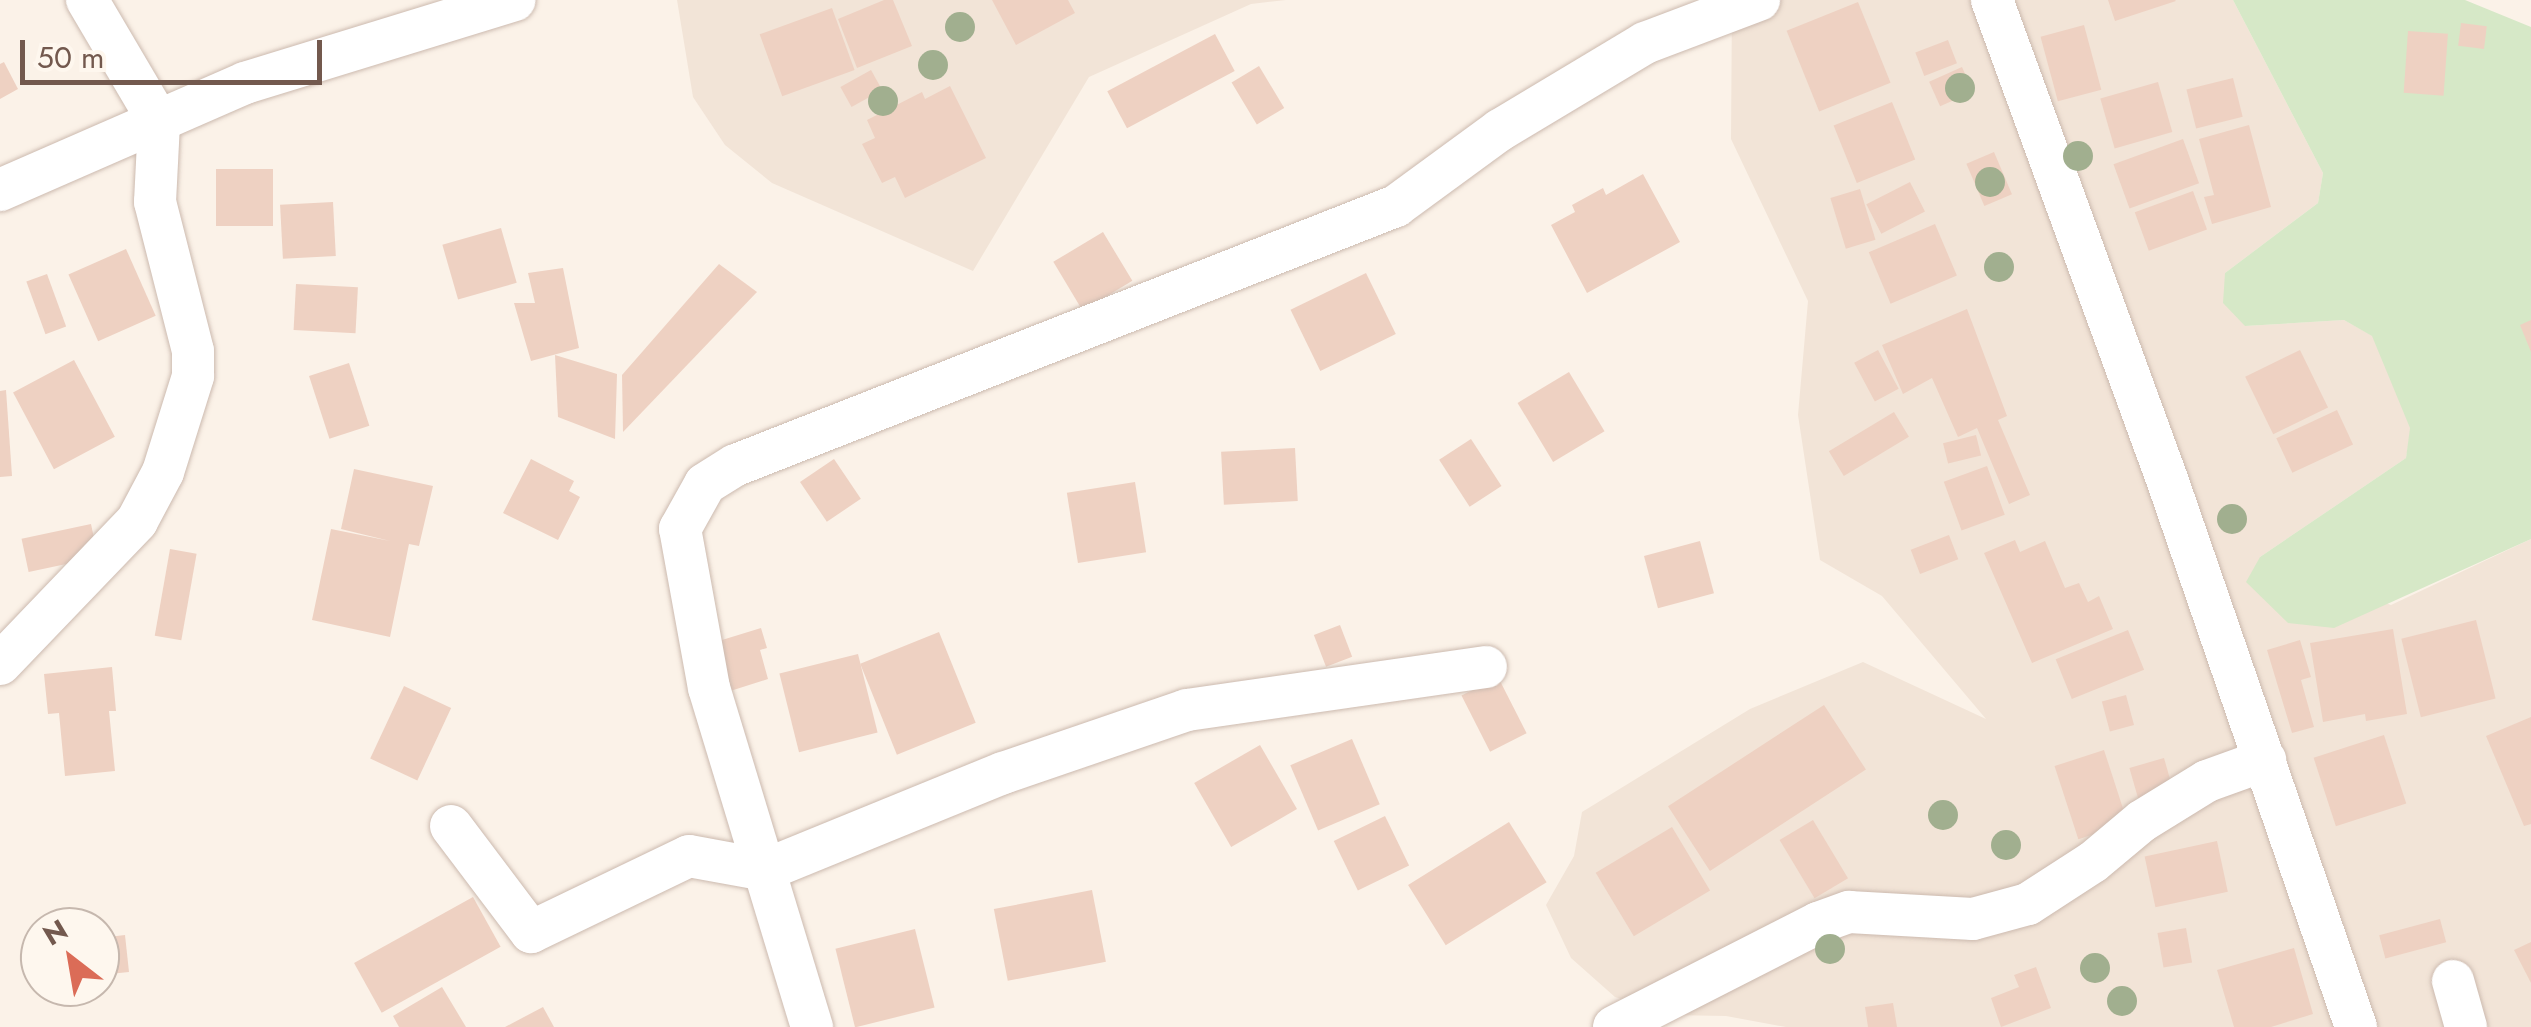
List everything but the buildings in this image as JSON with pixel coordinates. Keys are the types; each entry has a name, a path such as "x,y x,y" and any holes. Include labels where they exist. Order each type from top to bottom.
{"street":[{"path":"0,664 108,557 137,522 163,472 193,376 193,351 155,202 160,122 87,0"},
{"path":"812,1027 709,688 680,528 705,484 736,465 1396,206 1500,130 1645,42 1759,0"},
{"path":"1992,0 2265,760 2287,836 2356,1027"},
{"path":"0,190 246,83 500,2"},
{"path":"451,826 530,932 688,856 765,870 1003,773 1186,710 1486,668"},
{"path":"1614,1027 1818,923 1849,912 1974,919 2028,904 2191,791 2265,760"},
{"path":"2453,981 2466,1027"}],"shaded area":[{"path":"677,0 1286,0 1251,4 1089,77 973,271 772,183 725,145 693,97"},
{"path":"1732,0 2233,0 2323,173 2318,203 2225,273 2245,326 2344,320 2373,336 2411,428 2406,458 2260,557 2391,605 2531,539 2531,1027 1786,1027 1726,1016 1670,1015 1615,997 1571,958 1546,905 1574,856 1582,812 1750,709 1863,662 1986,719 1882,596 1820,560 1798,415 1808,301 1731,139"}],"green space":[{"path":"2233,0 2465,0 2531,27 2531,539 2334,628 2288,623 2246,582 2260,557 2406,458 2410,428 2372,336 2344,320 2245,326 2223,303 2225,273 2318,203 2323,173"}]}
